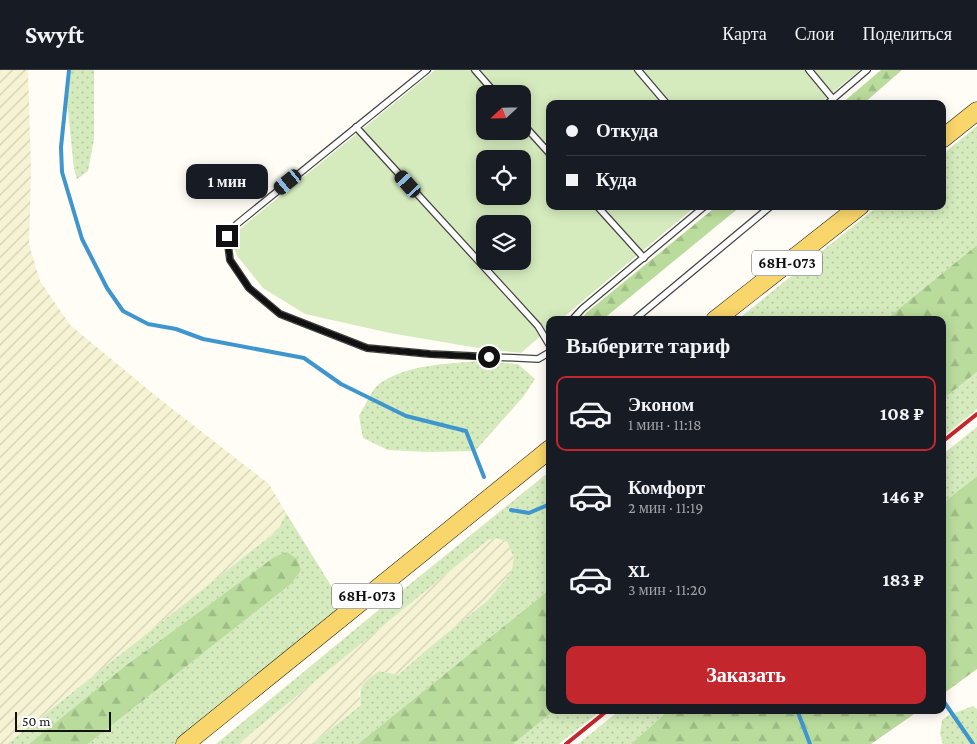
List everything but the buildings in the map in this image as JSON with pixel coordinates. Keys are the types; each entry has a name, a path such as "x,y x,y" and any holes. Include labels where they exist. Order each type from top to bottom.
{"main road":[{"path":"946,136 977,111"},
{"name":"68Н-073","path":"720,316 853,210"},
{"name":"68Н-073","path":"185,744 546,452"}],"lane":[{"path":"427,70 236,224 227,236 230,260 249,288 280,314 367,348 519,359 538,359 546,354"},
{"path":"475,70 488,85"},
{"path":"638,70 664,100"},
{"path":"809,70 833,99 867,70"},
{"path":"356,127 538,326 546,339"},
{"path":"531,133 546,150"},
{"path":"601,210 644,258"},
{"path":"576,316 700,210"},
{"path":"639,316 766,210"}],"shaded area":[{"path":"0,70 28,70 31,172 29,244 40,281 70,325 156,396 269,484 286,513 278,530 7,744 0,744"},
{"path":"496,538 507,542 514,558 511,573 487,601 398,675 379,671 366,682 359,693 361,705 312,744 238,744 488,540"}],"green space":[{"path":"67,70 94,70 94,139 88,171 77,179 74,169 67,101"},
{"path":"435,70 860,70 824,100 546,100 546,210 691,210 565,316 546,316 546,331 521,353 390,333 305,314 263,288 238,257 231,243 236,232"},
{"path":"881,70 902,70 868,100 846,100"},
{"path":"977,126 977,245 890,316 742,316 873,210 946,210 946,152"},
{"path":"712,210 736,210 607,316 584,316"},
{"path":"977,245 977,372 946,397 946,316 890,316"},
{"path":"480,361 518,364 535,379 523,397 475,451 428,452 388,450 363,438 359,416 379,384 402,372 428,366"},
{"path":"977,372 977,409 946,435 946,397"},
{"path":"977,427 977,476 946,501 946,452"},
{"path":"546,474 546,592 358,744 312,744 361,705 361,688 369,678 379,671 398,675 487,601 511,573 514,558 507,542 496,538 488,540 238,744 216,744"},
{"path":"977,476 977,669 946,692 946,501"},
{"path":"286,513 335,592 341,607 335,614 175,744 88,744 291,584 297,559 286,553 274,557 125,666 29,744 7,744 278,530"},
{"path":"287,552 297,559 301,570 291,584 88,744 29,744 125,666 274,557"},
{"path":"546,592 546,714 550,714 513,744 358,744"},
{"path":"973,706 977,709 977,744 943,744 940,734 942,720 949,715"},
{"path":"550,714 597,714 559,744 513,744"},
{"path":"615,714 665,714 631,744 578,744"},
{"path":"665,714 914,714 871,744 631,744"}],"waterway":[{"path":"69,70 61,147 62,172 82,239 107,288 123,311 148,324 176,329 203,339 304,358 341,384 406,416 466,431 484,477"},
{"path":"511,510 529,513 546,506"},
{"path":"946,705 973,744"},
{"path":"799,714 810,744"}],"railway":[{"path":"946,439 977,414"},
{"path":"566,744 603,714"}],"route":[{"path":"227,236 230,260 249,288 280,314 367,348 489,357"}]}
